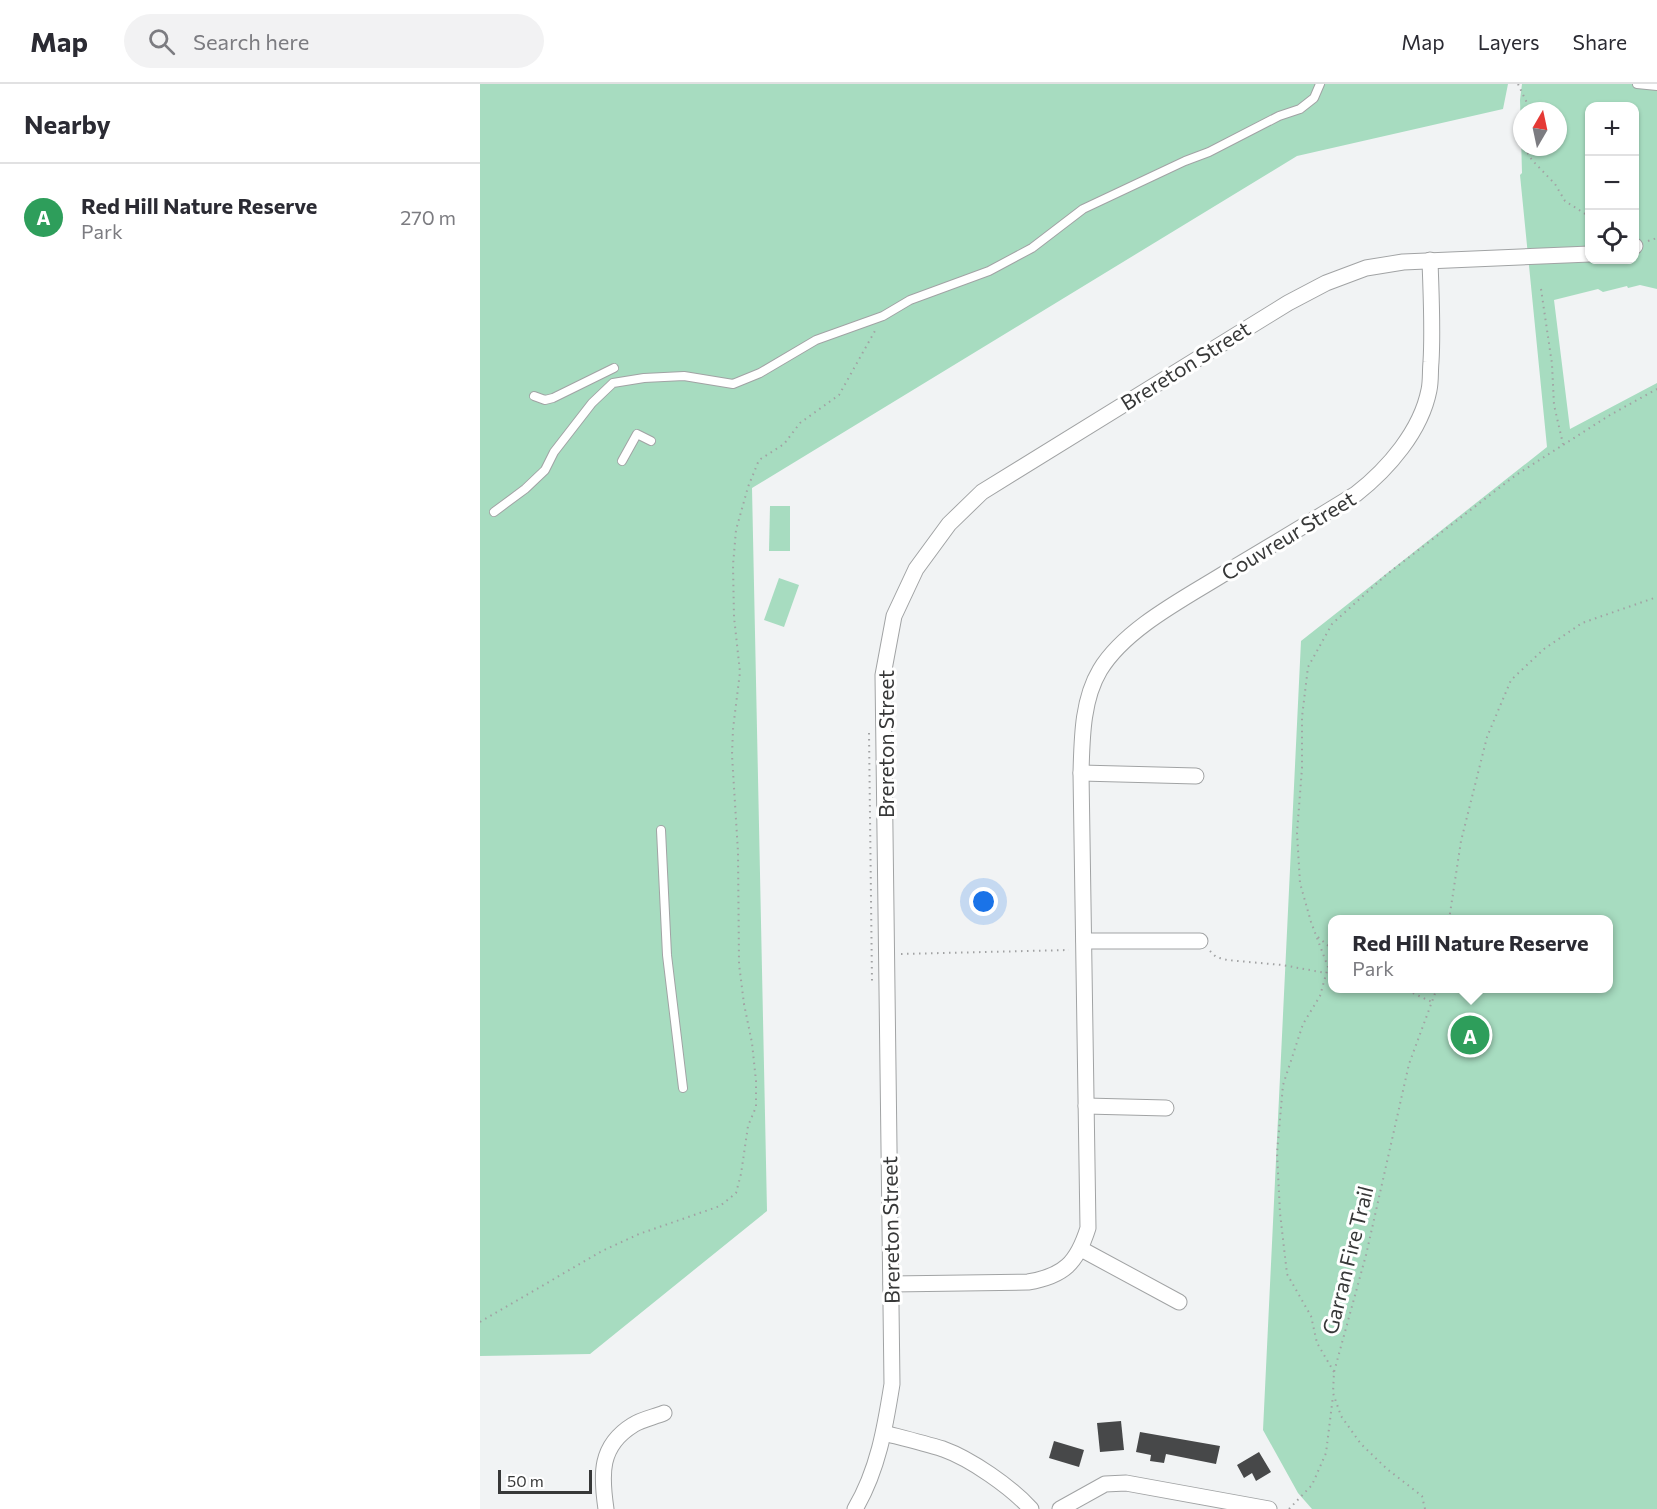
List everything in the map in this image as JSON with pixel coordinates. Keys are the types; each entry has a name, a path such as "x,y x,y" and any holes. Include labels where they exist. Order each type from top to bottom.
{"street":[{"name":"Brereton Street","path":"855,1509 867,1489 884,1433 892,1384 891,1284 879,954 883,675 895,613 916,569 949,524 982,492 1288,303 1326,284 1366,268 1403,262 1585,254"},
{"name":"Couvreur Street","path":"891,1284 1028,1282 1050,1278 1068,1266 1081,1249 1088,1228 1081,773 1082,736 1087,704 1100,670 1119,647 1160,613 1356,494 1374,480 1395,458 1415,427 1429,390 1432,340 1430,260"},
{"path":"1081,773 1196,776"},
{"path":"1084,946 1200,941"},
{"path":"1086,1106 1166,1108"},
{"path":"1081,1249 1179,1302"},
{"path":"606,1509 602,1481 604,1458 616,1439 633,1424 664,1413"},
{"path":"884,1433 945,1450 985,1471 1021,1498 1031,1509"},
{"path":"1060,1509 1105,1484 1126,1483 1269,1509"}],"lane":[{"path":"494,512 525,489 545,470 554,452 592,403 613,384 644,378 684,376 734,384 760,373 816,340 883,316 910,300 989,271 1032,248 1083,208 1209,152 1280,116 1300,109 1314,98 1320,84"},
{"path":"1637,84 1657,86"},
{"path":"534,396 545,400 553,398 614,368"},
{"path":"622,461 637,434 651,441"},
{"path":"661,830 667,955 683,1088"}],"path":[{"path":"1518,84 1527,102"},
{"path":"1530,156 1555,184 1565,201 1585,214"},
{"path":"1540,289 1552,364 1554,405 1563,444"},
{"path":"480,1322 602,1251 639,1234 720,1206 736,1193 748,1126 756,1107 756,1081 739,964 738,852 732,755 740,672 734,617 733,565 736,530 759,460 784,444 800,423 839,395 883,316"},
{"path":"1334,1372 1317,1342 1311,1316 1287,1274 1280,1213 1277,1153 1283,1085 1303,1024 1320,996 1328,967 1300,883 1297,833 1302,768 1302,717 1308,668 1332,624 1386,575 1516,474 1657,389"},
{"path":"1450,915 1461,841 1487,737 1511,680 1544,650 1582,623 1657,597"},
{"path":"869,724 879,954 872,990"},
{"path":"1317,936 1328,946"},
{"path":"1200,941 1216,957 1227,960 1282,965 1326,973"},
{"path":"879,954 1084,946"},
{"path":"1413,993 1432,1002"},
{"name":"Garran Fire Trail","path":"1425,1509 1422,1496 1361,1444 1341,1416 1334,1393 1334,1372 1366,1255 1409,1064 1435,993"},
{"path":"1288,1509 1312,1485 1326,1453 1334,1393"}],"green space":[{"path":"480,84 1508,84 1503,109 1297,156 752,488 767,1211 590,1354 480,1356"},
{"path":"1522,84 1657,84 1657,289 1640,285 1603,292 1598,289 1554,300 1570,429 1657,383 1657,1509 1312,1509 1298,1493 1263,1430 1301,641 1547,447 1520,175 1522,173 1522,156 1567,156 1567,102 1520,102"},
{"path":"770,506 790,506 790,551 769,551"},
{"path":"779,578 799,585 784,627 764,620"}],"building":[{"path":"1121,1421 1124,1450 1100,1452 1097,1423"},
{"path":"1140,1432 1220,1446 1216,1464 1166,1454 1164,1463 1150,1461 1151,1455 1136,1452"},
{"path":"1054,1441 1084,1450 1079,1467 1049,1458"},
{"path":"1259,1452 1271,1472 1256,1481 1252,1473 1244,1478 1237,1465"}],"place":[{"name":"Red Hill Nature Reserve","path":"1470,1035"}]}
